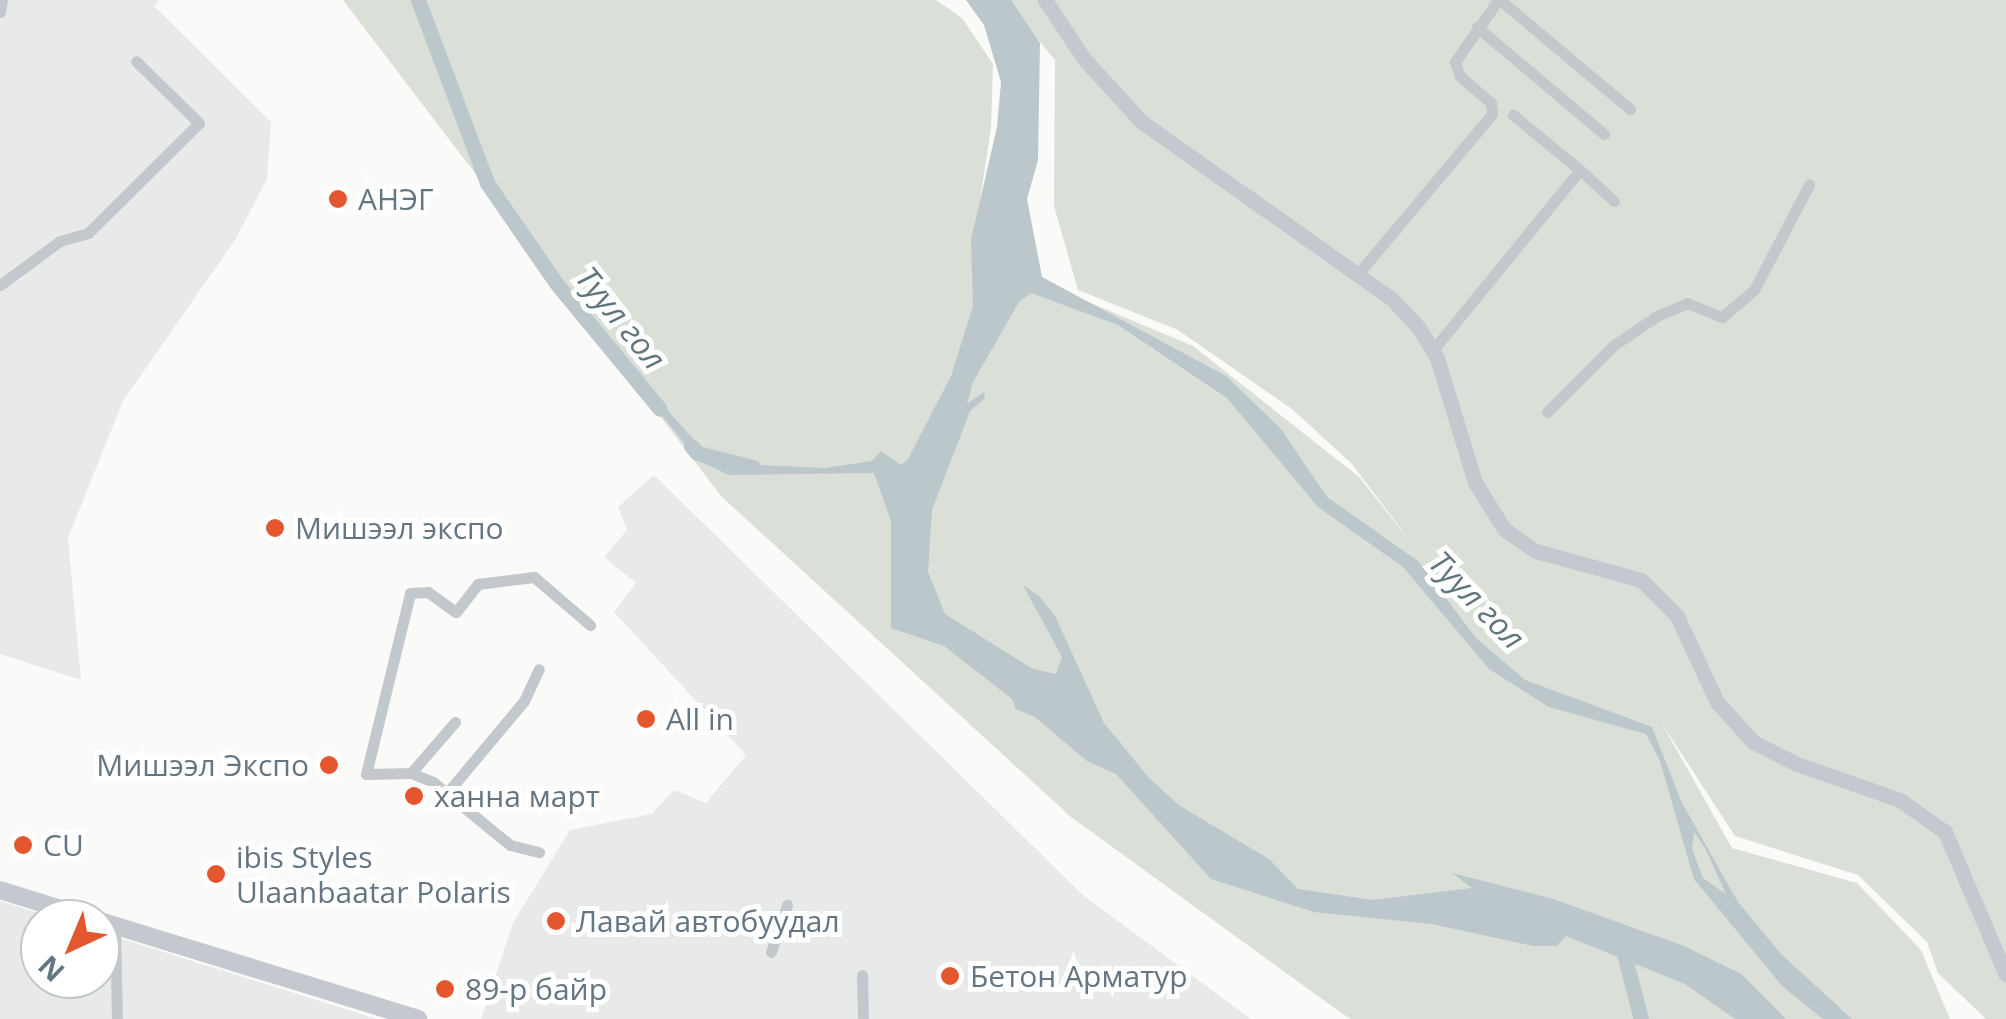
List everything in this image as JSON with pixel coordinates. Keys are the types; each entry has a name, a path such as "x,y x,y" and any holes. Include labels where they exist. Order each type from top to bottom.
{"highway":[{"path":"0,890 29,899"},
{"path":"120,928 418,1019"}],"main road":[{"path":"1045,0 1084,59 1142,122 1391,298 1433,350 1475,482 1504,529 1536,551 1641,580 1677,616 1717,702 1753,742 1796,764 1900,800 1934,822 1965,868 2006,974"}],"street":[{"path":"0,12 2,0"},
{"path":"1358,275 1492,114 1491,103 1456,69 1477,26 1499,0 1630,109"},
{"path":"1477,26 1604,134"},
{"path":"1,282 60,240 88,232 199,123 136,61"},
{"path":"1514,115 1614,200"},
{"path":"1433,350 1580,170"},
{"path":"1547,412 1614,345 1657,316 1687,302 1722,318 1754,290 1809,185"},
{"path":"539,852 510,845 448,793 411,773 366,774 410,593 428,592 456,612 478,584 534,577 590,625"},
{"path":"448,793 524,701 539,669"},
{"path":"411,773 454,722"},
{"path":"771,952 787,905"},
{"path":"862,976 863,1019"}],"shaded area":[{"path":"0,0 159,0 154,6 271,122 267,179 235,240 123,401 68,538 81,680 0,654"},
{"path":"343,0 936,0 962,18 993,64 991,128 972,253 1193,346 1359,477 1413,545 1352,464 1292,409 1178,330 1078,290 1054,206 1055,60 1005,0 2006,0 2006,1019 1986,1019 1938,973 1927,942 1858,875 1735,836 1661,722 1732,848 1857,883 1921,950 1950,1019 1351,1019 1071,817 721,496"},
{"path":"966,0 1011,0 1040,43 1038,160 1027,199 1042,277 1226,376 1281,429 1327,497 1418,561 1476,638 1525,680 1652,727 1681,801 1738,902 1781,954 1852,1019 1823,1019 1782,986 1694,879 1660,761 1646,734 1549,707 1489,669 1403,567 1318,507 1227,398 1118,325 1031,293 1019,302 973,382 967,404 984,392 985,398 970,411 932,510 928,572 945,614 1033,669 1056,674 1062,657 1023,585 1040,597 1055,616 1104,723 1149,778 1180,806 1269,859 1298,889 1373,900 1472,888 1452,873 1553,899 1684,946 1741,974 1786,1019 1735,1019 1685,984 1566,936 1557,946 1533,946 1432,924 1314,912 1211,879 1116,774 1087,761 1035,717 1016,709 1012,699 944,646 891,628 891,521 874,473 729,475 699,461 646,396 652,393 715,463 825,468 872,461 881,451 901,465 908,459 951,376 973,306 971,240 997,127 1001,82 984,25","holes":["1694,832 1726,894 1703,878 1692,849"]},
{"path":"654,475 1084,896 1251,1019 481,1019 513,923 570,830 652,814 674,790 706,803 746,755 614,612 636,583 604,557 627,530 618,507"},
{"path":"0,901 20,907 20,999 120,999 120,938 377,1019 0,1019"}],"waterway":[{"name":"Туул гол","path":"418,0 487,183 556,283 660,409"},
{"name":"Туул гол","path":"691,446 697,453 753,467"},
{"name":"Туул гол","path":"1620,938 1641,1019"}],"place":[{"name":"АНЭГ","path":"338,199"},
{"name":"Мишээл экспо","path":"275,528"},
{"name":"All in","path":"646,719"},
{"name":"Мишээл Экспо","path":"329,765"},
{"name":"ханна март","path":"414,796"},
{"name":"CU","path":"23,845"},
{"name":"ibis Styles Ulaanbaatar Polaris","path":"216,874"},
{"name":"Лавай автобуудал","path":"556,921"},
{"name":"Бетон Арматур","path":"950,976"},
{"name":"89-р байр","path":"445,989"}]}
